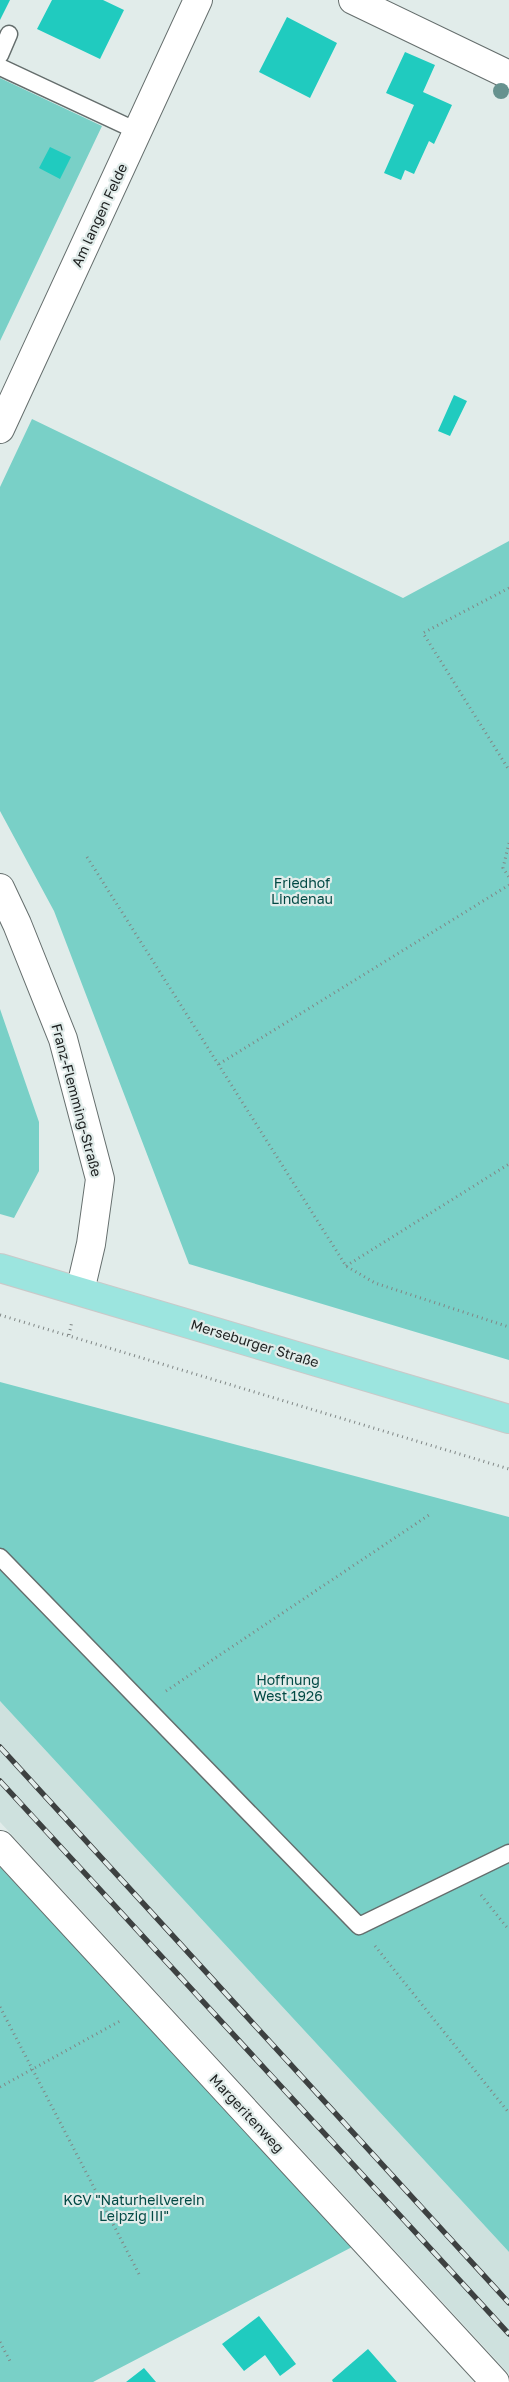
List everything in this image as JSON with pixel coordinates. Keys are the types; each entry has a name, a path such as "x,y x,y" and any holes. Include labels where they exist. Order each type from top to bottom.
{"main road":[{"name":"Merseburger Straße","path":"0,1268 509,1419"}],"street":[{"name":"Am langen Felde","path":"0,429 198,0"},
{"path":"353,0 509,75"},
{"name":"Franz-Flemming-Straße","path":"0,888 17,924 63,1039 100,1178 91,1244 80,1291"},
{"name":"Margeritenweg","path":"0,1845 495,2382"}],"lane":[{"path":"0,55 9,34"},
{"path":"0,67 137,131"},
{"path":"0,1557 359,1926 509,1853"}],"path":[{"path":"509,588 423,633 509,770"},
{"path":"509,843 503,868 509,877"},
{"path":"87,857 346,1266 375,1283 509,1327"},
{"path":"219,1064 509,885"},
{"path":"346,1266 509,1164"},
{"path":"0,1315 509,1469"},
{"path":"145,1705 429,1515"},
{"path":"465,1875 509,1930"},
{"path":"359,1926 509,2113"},
{"path":"0,2087 95,2037 147,2005"},
{"path":"0,2007 139,2274"},
{"path":"0,2342 11,2363"}],"shaded area":[{"path":"0,1701 509,2252 509,2374 0,1822"}],"green space":[{"path":"0,78 102,126 0,341"},
{"name":"Friedhof Lindenau","path":"32,419 403,598 509,541 509,1360 189,1264 54,911 0,811 0,487"},
{"path":"0,1009 39,1122 39,1171 14,1218 0,1214"},
{"name":"Hoffnung West 1926","path":"0,1382 509,1517 509,2252 0,1701"},
{"name":"KGV \"Naturheilverein Leipzig III\"","path":"0,1867 354,2246 93,2382 0,2382"}],"building":[{"path":"0,0 10,0 0,20"},
{"path":"52,0 103,0 124,10 100,59 37,29"},
{"path":"287,17 337,43 310,98 259,72"},
{"path":"405,52 435,65 423,92 452,105 434,144 429,141 414,174 405,170 401,180 384,173 414,105 386,93"},
{"path":"50,147 71,157 60,179 39,168"},
{"path":"454,395 467,401 450,436 438,431"},
{"path":"259,2316 296,2364 280,2376 265,2355 244,2371 222,2344"},
{"path":"368,2349 397,2382 333,2382 332,2380"},
{"path":"144,2368 156,2382 126,2382"}],"railway":[{"path":"0,1747 509,2303"},
{"path":"0,1781 509,2334"}]}
